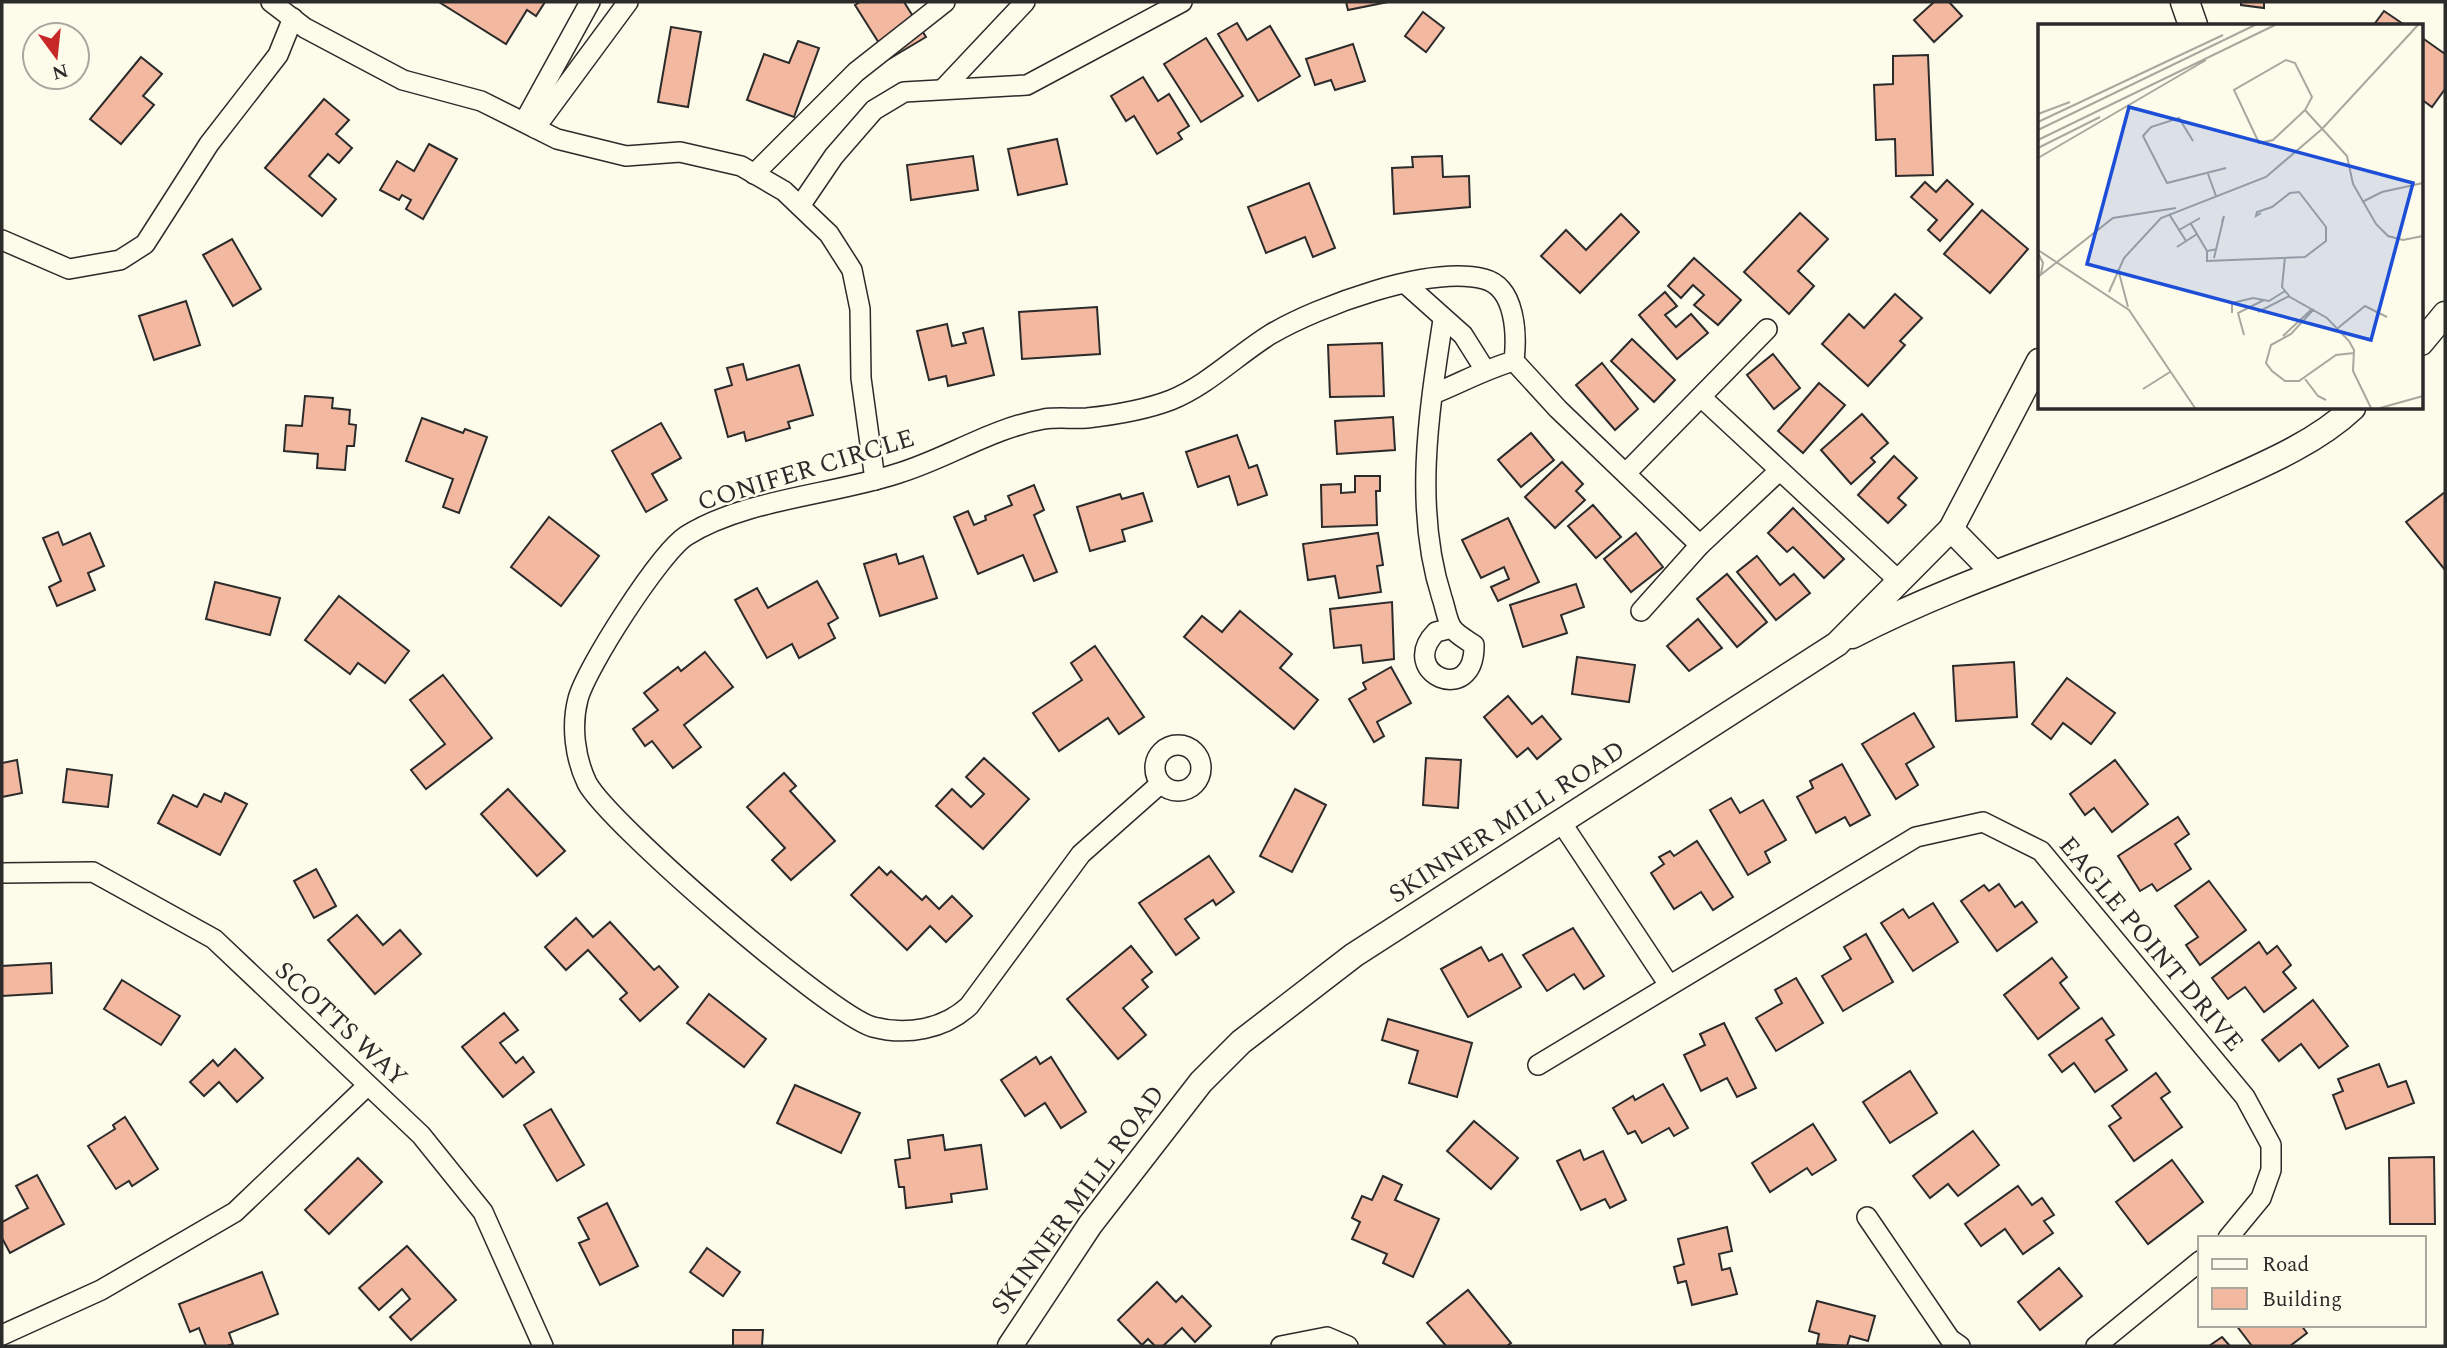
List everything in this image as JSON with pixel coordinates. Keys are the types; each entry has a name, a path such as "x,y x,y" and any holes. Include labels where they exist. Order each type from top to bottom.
{"street":[{"path":"271,2 305,28 403,80 481,101 557,139 626,156 680,152 741,166 784,191 829,234 852,270 860,309 861,378 875,480"},
{"path":"529,125 590,2"},
{"path":"529,125 628,2"},
{"path":"754,174 856,72 945,2"},
{"path":"944,89 1025,2"},
{"path":"800,206 834,156 874,110 904,92 1027,85 1039,81 1182,2"},
{"path":"2,240 69,269 120,260 145,244 209,144 278,55 293,18"},
{"name":"CONIFER CIRCLE","path":"1160,784 1081,854 969,1006 952,1021 895,1031 868,1026 823,997 677,877 610,810 588,785 574,742 578,700 592,666 625,612 680,540 714,520 902,473 1011,428 1046,419 1084,418 1127,411 1170,400 1197,386 1271,334 1331,303 1428,279 1466,276 1490,280 1504,295 1511,312 1516,330 1514,361"},
{"path":"1407,285 1443,320 1463,335 1485,370"},
{"path":"2422,342 2445,314"},
{"path":"1443,320 1427,451 1429,542 1436,579 1452,628"},
{"path":"1627,472 1767,329"},
{"path":"1433,394 1467,381 1485,370 1514,361 1558,409 1627,472 1700,545"},
{"name":"SKINNER MILL ROAD","path":"1010,1346 1090,1225 1200,1082 1241,1042 1354,955 1837,644 1897,579 1951,529 2038,363"},
{"path":"1701,397 1897,579"},
{"path":"1837,644 1994,573 2160,512 2256,468 2338,422 2351,410"},
{"path":"1641,611 1700,545 1779,471"},
{"path":"1951,529 1994,573"},
{"path":"1561,822 1670,985"},
{"name":"EAGLE POINT DRIVE","path":"1538,1065 1916,837 1983,822 2041,851 2245,1097 2271,1145 2271,1170 2261,1198 2230,1236"},
{"name":"SCOTTS WAY","path":"2,873 93,872 214,939 421,1135 483,1212 543,1346"},
{"path":"2,1335 101,1290 235,1212 367,1086"},
{"path":"1867,1217 1951,1344"},
{"path":"2096,1346 2198,1263"},
{"path":"1281,1346 1327,1338 1348,1346"}],"building":[{"path":"439,2 545,2 536,16 527,10 506,44"},
{"path":"860,2 904,2 926,37 889,59 855,5"},
{"path":"1346,2 1388,2 1348,10"},
{"path":"1934,2 1949,2 1962,16 1934,42 1914,20"},
{"path":"2241,2 2264,2 2264,8 2241,5"},
{"path":"2384,11 2403,24 2374,24"},
{"path":"1423,12 1444,28 1426,52 1405,36"},
{"path":"1237,23 1247,40 1270,26 1300,76 1258,101 1218,34"},
{"path":"671,27 701,32 688,107 658,102"},
{"path":"1206,38 1243,96 1201,122 1164,64"},
{"path":"2422,38 2445,54 2445,89 2432,107 2422,100"},
{"path":"798,41 819,48 794,117 747,100 764,54 789,63"},
{"path":"1353,44 1365,81 1335,90 1331,80 1315,85 1306,59"},
{"path":"1928,55 1933,175 1896,176 1895,139 1876,140 1874,85 1893,84 1893,56"},
{"path":"141,57 162,74 143,96 154,105 121,144 90,119"},
{"path":"1143,77 1158,101 1169,94 1189,126 1178,133 1182,139 1157,154 1134,116 1126,121 1111,96"},
{"path":"324,99 349,120 336,134 352,148 339,163 328,154 309,176 336,199 322,216 265,168"},
{"path":"1057,139 1067,184 1018,195 1008,149"},
{"path":"429,144 457,159 423,219 406,209 411,200 402,195 399,200 380,190 397,161 414,171"},
{"path":"973,156 978,190 911,200 907,165"},
{"path":"1442,156 1443,177 1469,176 1470,207 1394,214 1392,168 1413,167 1412,157"},
{"path":"1947,180 1973,204 1940,241 1928,230 1937,220 1911,197 1925,182 1936,192"},
{"path":"1309,183 1335,248 1313,257 1305,237 1266,253 1248,207"},
{"path":"1982,210 2028,249 1990,293 1944,254"},
{"path":"1800,213 1828,239 1798,271 1814,286 1789,314 1744,272"},
{"path":"1621,214 1639,232 1580,293 1541,256 1566,230 1586,250"},
{"path":"232,239 261,289 233,306 203,255"},
{"path":"1694,258 1741,300 1718,325 1694,305 1704,295 1693,285 1681,298 1668,286"},
{"path":"1665,292 1677,306 1665,315 1676,327 1691,314 1708,333 1677,359 1639,315"},
{"path":"1895,294 1922,318 1900,341 1905,345 1868,386 1822,344 1849,314 1864,328"},
{"path":"186,301 200,345 154,360 139,316"},
{"path":"1097,307 1100,354 1022,359 1019,312"},
{"path":"947,324 952,346 966,343 963,333 983,328 994,375 948,386 946,376 929,380 917,331"},
{"path":"1632,339 1675,380 1654,402 1611,361"},
{"path":"1382,343 1384,396 1330,397 1328,345"},
{"path":"1773,354 1800,388 1774,409 1747,375"},
{"path":"1602,363 1638,409 1615,430 1576,385"},
{"path":"743,364 747,380 799,365 813,415 788,422 790,428 746,441 744,432 728,437 715,390 732,385 727,368"},
{"path":"1819,383 1845,405 1803,453 1778,431"},
{"path":"305,396 333,398 332,408 350,410 349,424 356,425 354,446 347,446 345,470 317,468 318,454 284,451 286,425 302,426"},
{"path":"1862,414 1888,443 1871,458 1875,462 1851,484 1821,450"},
{"path":"1393,417 1395,450 1337,454 1335,421"},
{"path":"422,418 463,433 465,429 487,437 459,513 443,507 453,479 406,461"},
{"path":"661,423 681,458 652,474 667,500 646,512 612,451"},
{"path":"1531,433 1554,460 1521,487 1498,460"},
{"path":"1237,435 1249,468 1257,465 1267,495 1238,505 1229,476 1198,487 1186,452"},
{"path":"1894,456 1917,478 1898,498 1906,505 1888,523 1858,495"},
{"path":"1562,462 1583,484 1576,491 1585,500 1555,528 1525,497"},
{"path":"1355,476 1380,476 1380,491 1376,491 1377,525 1322,527 1321,485 1341,484 1341,493 1355,492"},
{"path":"1034,485 1044,510 1034,515 1057,572 1034,581 1023,555 978,574 954,517 968,511 974,525 986,520 985,516 1012,505 1008,496"},
{"path":"2445,492 2445,570 2406,522"},
{"path":"1143,493 1152,521 1122,530 1125,541 1090,551 1077,507 1120,494 1122,499"},
{"path":"1593,505 1621,537 1596,558 1568,526"},
{"path":"1793,508 1844,559 1824,578 1793,547 1787,552 1768,533"},
{"path":"549,517 599,556 561,606 511,567"},
{"path":"1508,518 1539,582 1498,601 1491,587 1509,579 1504,567 1481,578 1462,540"},
{"path":"58,532 63,545 90,533 104,566 88,573 95,590 57,606 49,587 61,581 43,538"},
{"path":"1378,533 1383,565 1377,566 1381,592 1339,598 1335,576 1308,580 1303,544"},
{"path":"1636,533 1663,567 1631,592 1604,559"},
{"path":"896,554 899,564 923,556 937,598 880,616 864,564"},
{"path":"1757,556 1780,585 1794,574 1810,593 1776,620 1737,572"},
{"path":"1727,574 1767,622 1737,647 1697,599"},
{"path":"817,581 838,618 828,624 835,638 799,658 792,644 767,658 735,600 757,588 768,608"},
{"path":"215,582 280,598 270,635 206,619"},
{"path":"1576,584 1584,607 1561,615 1567,633 1523,647 1510,605"},
{"path":"339,596 409,651 385,683 358,663 350,674 305,640"},
{"path":"1392,602 1394,659 1363,663 1361,645 1334,648 1330,609"},
{"path":"1240,611 1292,654 1280,668 1318,700 1294,729 1184,637 1202,616 1222,632"},
{"path":"1698,619 1722,648 1689,671 1667,646"},
{"path":"1095,646 1144,717 1119,734 1108,718 1059,751 1033,713 1082,680 1071,663"},
{"path":"705,652 733,687 684,725 701,747 673,768 652,741 645,746 633,729 658,710 644,693 678,667 681,671"},
{"path":"1577,657 1635,665 1629,702 1572,694"},
{"path":"2014,662 2017,717 1956,721 1953,666"},
{"path":"1391,667 1411,703 1377,722 1384,736 1374,742 1349,699 1366,689 1363,683"},
{"path":"443,675 492,738 426,789 411,770 445,744 410,700"},
{"path":"2067,678 2115,713 2091,744 2063,723 2051,739 2032,724"},
{"path":"1508,696 1532,724 1542,716 1561,739 1537,759 1528,748 1517,757 1484,717"},
{"path":"1914,713 1934,747 1906,764 1918,785 1896,799 1862,744"},
{"path":"984,758 1029,799 983,849 936,806 952,789 971,807 984,794 966,777"},
{"path":"1426,758 1461,760 1458,808 1423,805"},
{"path":"17,760 22,793 2,797 2,763"},
{"path":"2115,760 2148,804 2112,832 2094,808 2085,815 2070,794"},
{"path":"1842,764 1870,815 1850,826 1845,817 1816,833 1797,797 1813,788 1810,781"},
{"path":"67,769 112,775 108,807 63,802"},
{"path":"784,773 796,786 790,791 835,841 791,880 772,860 785,848 747,807"},
{"path":"508,789 565,851 537,876 481,814"},
{"path":"1295,789 1326,805 1292,872 1260,856"},
{"path":"225,793 247,804 220,855 158,823 173,795 197,807 204,794 221,802"},
{"path":"1731,798 1740,813 1763,800 1786,840 1765,852 1770,862 1748,875 1710,810"},
{"path":"2178,817 2189,834 2175,844 2191,869 2157,891 2152,884 2140,891 2118,856"},
{"path":"1697,841 1733,897 1713,910 1701,892 1674,909 1651,873 1664,864 1659,857 1670,851 1674,856"},
{"path":"1209,856 1234,892 1216,905 1213,900 1185,919 1199,938 1176,955 1139,903"},
{"path":"879,867 887,875 891,871 922,900 926,896 939,909 952,896 972,916 946,942 930,926 907,950 851,895"},
{"path":"316,869 336,906 314,918 294,881"},
{"path":"2209,881 2246,930 2200,965 2186,945 2198,937 2175,906"},
{"path":"1999,884 2015,907 2022,902 2037,922 1997,951 1961,901 1984,885 1989,891"},
{"path":"1933,903 1958,942 1913,971 1881,923 1903,909 1909,918"},
{"path":"357,915 383,945 400,930 421,954 375,994 328,940"},
{"path":"576,918 593,937 610,922 654,970 659,966 678,987 640,1021 620,999 627,993 588,950 566,970 545,947"},
{"path":"1573,928 1604,976 1584,989 1574,974 1547,991 1523,955"},
{"path":"1866,934 1893,982 1843,1011 1822,976 1851,959 1844,947"},
{"path":"2259,942 2267,954 2277,946 2291,965 2283,972 2296,988 2264,1012 2245,987 2228,999 2212,978"},
{"path":"1131,946 1152,972 1142,980 1148,987 1123,1008 1146,1035 1118,1059 1067,999"},
{"path":"1481,947 1489,961 1502,954 1521,987 1468,1017 1441,969"},
{"path":"2052,958 2067,977 2060,983 2079,1008 2038,1039 2004,995"},
{"path":"51,963 52,993 2,996 2,966"},
{"path":"1796,978 1823,1023 1776,1051 1756,1018 1782,1003 1775,990"},
{"path":"122,980 180,1016 161,1045 104,1009"},
{"path":"709,994 766,1039 744,1067 687,1023"},
{"path":"2313,1000 2348,1046 2319,1068 2301,1044 2279,1061 2262,1040"},
{"path":"504,1013 518,1030 500,1043 516,1063 523,1057 534,1072 503,1097 462,1047"},
{"path":"2102,1018 2114,1035 2106,1040 2127,1070 2095,1092 2074,1063 2062,1072 2049,1055"},
{"path":"1388,1019 1472,1043 1457,1097 1409,1083 1418,1051 1382,1040"},
{"path":"1724,1023 1756,1088 1737,1097 1727,1078 1701,1091 1684,1055 1705,1045 1700,1034"},
{"path":"235,1049 263,1078 237,1102 219,1082 204,1096 190,1082 213,1060 218,1066"},
{"path":"1036,1057 1040,1064 1051,1057 1086,1112 1061,1128 1045,1103 1025,1116 1001,1080"},
{"path":"2379,1064 2388,1087 2406,1081 2414,1103 2346,1129 2333,1095 2343,1091 2338,1079"},
{"path":"1910,1071 1937,1113 1890,1143 1863,1102"},
{"path":"2156,1073 2170,1092 2161,1098 2182,1127 2134,1161 2109,1126 2121,1118 2112,1106"},
{"path":"1663,1084 1688,1128 1674,1136 1669,1128 1642,1143 1635,1131 1628,1134 1613,1108 1633,1096 1635,1100"},
{"path":"795,1085 860,1113 841,1153 777,1123"},
{"path":"551,1109 584,1165 557,1181 524,1125"},
{"path":"125,1117 158,1169 132,1186 129,1181 116,1189 88,1146 115,1129 113,1125"},
{"path":"1474,1121 1518,1158 1491,1189 1447,1151"},
{"path":"1813,1124 1836,1160 1812,1175 1807,1168 1770,1192 1752,1163"},
{"path":"1973,1131 1999,1165 1958,1196 1948,1184 1930,1198 1913,1176"},
{"path":"943,1135 945,1150 981,1145 987,1189 951,1194 952,1202 906,1208 904,1187 899,1187 895,1160 910,1158 908,1140"},
{"path":"1580,1150 1584,1160 1603,1151 1626,1200 1610,1208 1605,1199 1581,1210 1557,1161"},
{"path":"2434,1157 2435,1224 2390,1224 2389,1158"},
{"path":"358,1158 382,1182 329,1234 305,1210"},
{"path":"2172,1160 2203,1202 2148,1244 2116,1202"},
{"path":"37,1175 64,1224 10,1253 2,1238 2,1222 28,1208 16,1186"},
{"path":"1383,1176 1402,1185 1395,1200 1439,1219 1413,1277 1383,1263 1387,1254 1352,1239 1360,1222 1352,1218 1362,1196 1372,1200"},
{"path":"2018,1186 2032,1205 2042,1198 2054,1215 2044,1221 2053,1233 2023,1254 2005,1229 1981,1246 1965,1224"},
{"path":"607,1203 638,1266 600,1285 579,1243 589,1239 578,1218"},
{"path":"1727,1227 1732,1251 1719,1254 1722,1270 1730,1268 1737,1294 1692,1305 1686,1281 1678,1283 1674,1267 1684,1264 1678,1239"},
{"path":"407,1246 456,1300 411,1340 390,1317 410,1299 402,1289 379,1310 359,1288"},
{"path":"707,1248 740,1272 723,1296 690,1272"},
{"path":"2059,1268 2082,1296 2040,1330 2018,1302"},
{"path":"262,1272 278,1314 229,1333 233,1344 227,1346 206,1346 199,1328 190,1332 179,1304"},
{"path":"1157,1282 1176,1302 1182,1296 1211,1326 1195,1342 1182,1328 1163,1346 1155,1346 1148,1339 1142,1345 1118,1320"},
{"path":"1468,1290 1511,1343 1507,1346 1446,1346 1427,1323"},
{"path":"1817,1301 1875,1316 1868,1341 1850,1336 1847,1346 1817,1344 1819,1334 1809,1331"},
{"path":"2238,1327 2302,1327 2307,1333 2290,1346 2252,1346"},
{"path":"733,1330 763,1330 762,1346 733,1346"},
{"path":"2222,1337 2230,1346 2209,1346"}]}
